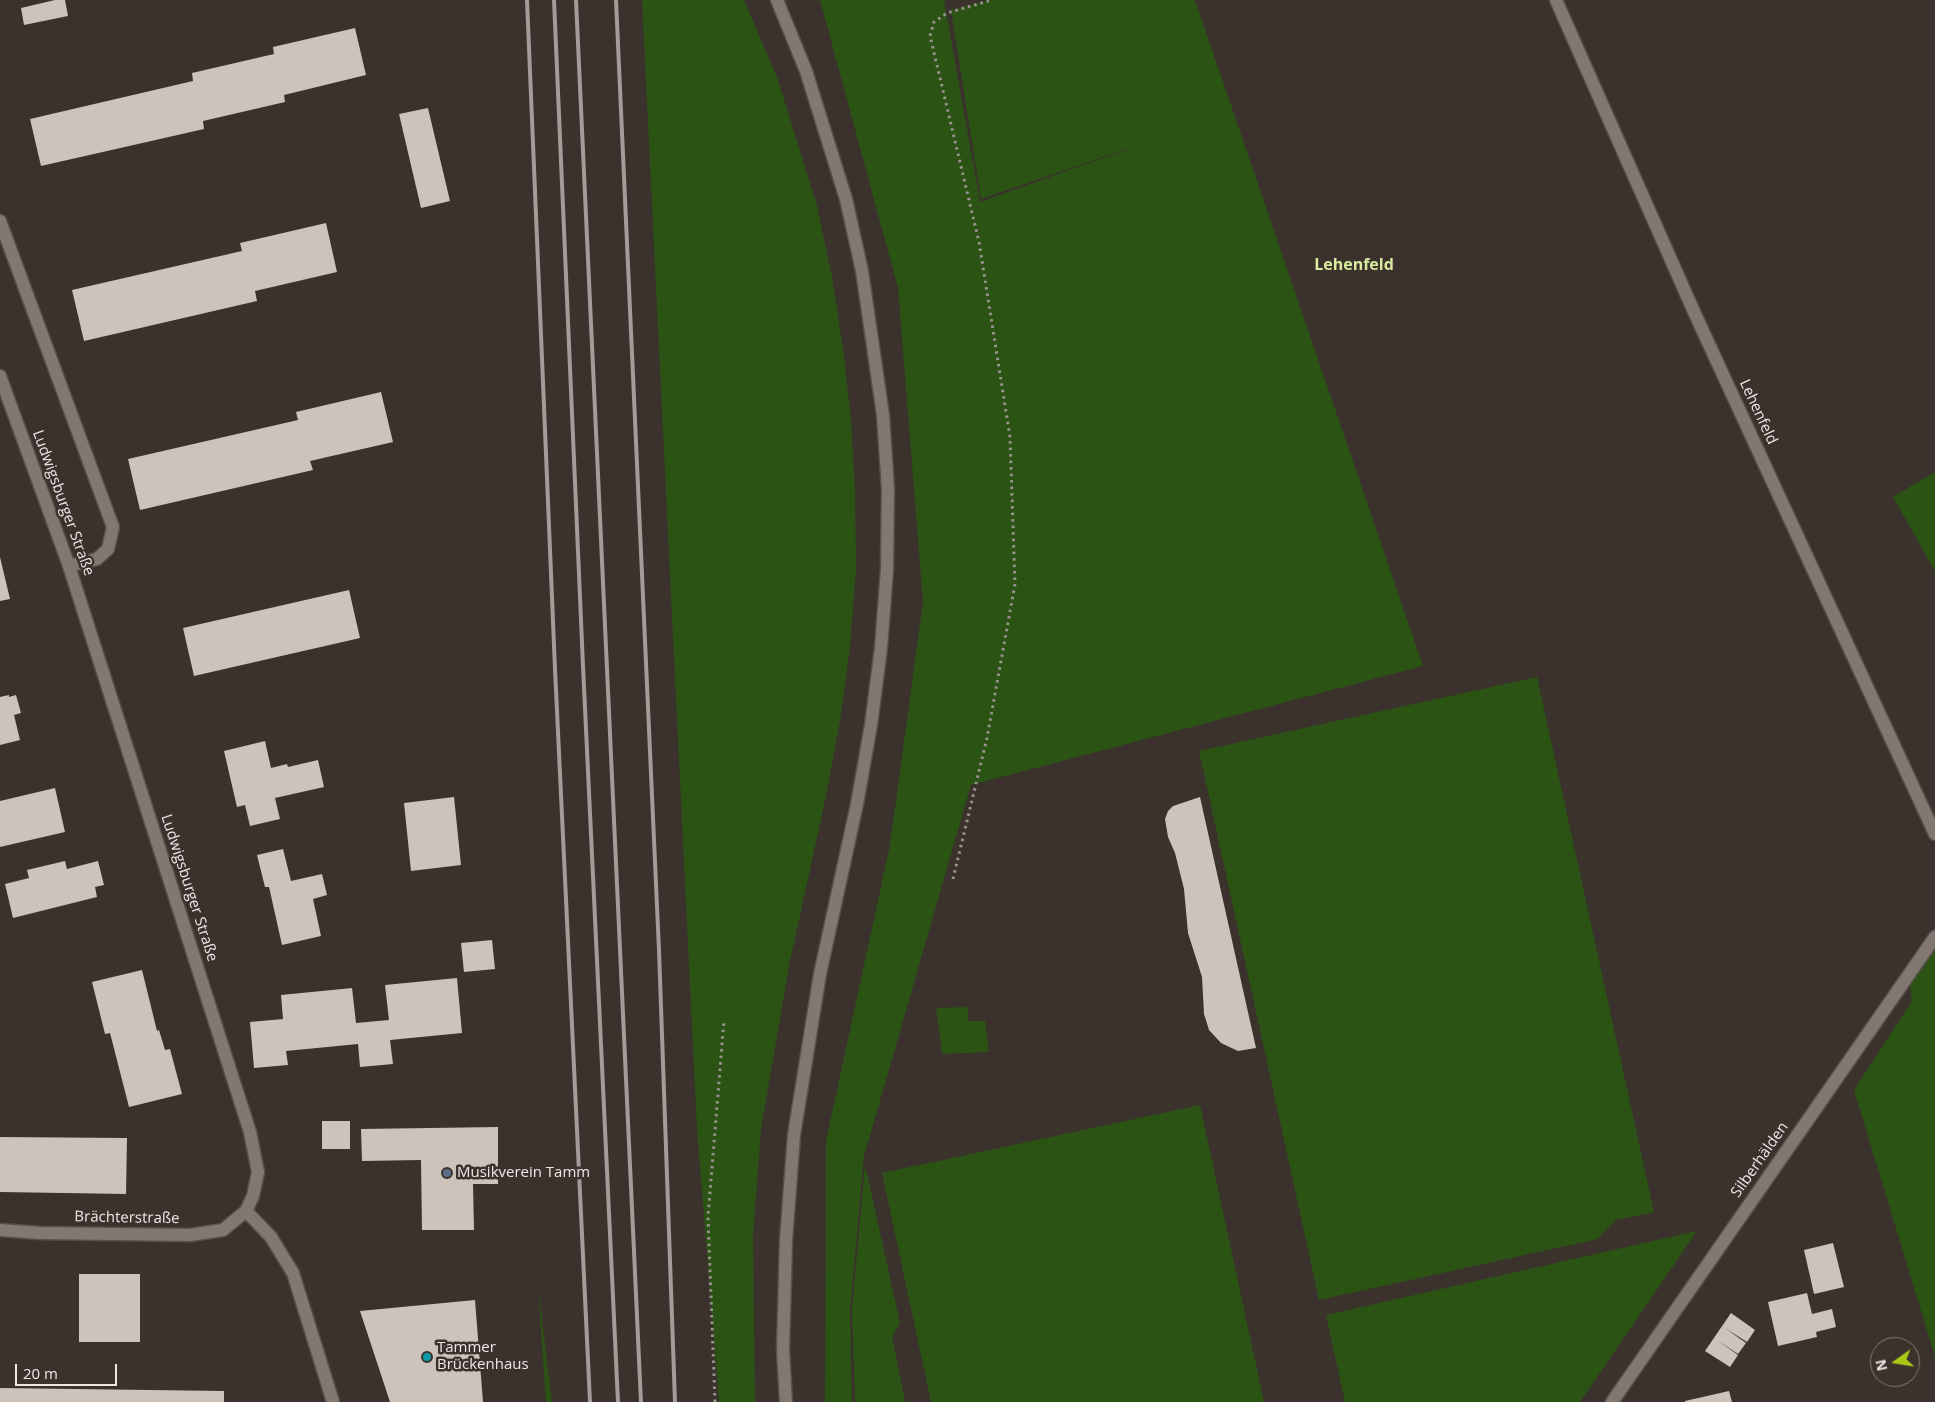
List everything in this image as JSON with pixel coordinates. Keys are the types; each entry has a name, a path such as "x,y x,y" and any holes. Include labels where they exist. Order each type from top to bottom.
{"street":[{"path":"777,0 806,71 846,199 862,271 883,415 888,489 887,569 882,638 871,725 857,804 820,974 794,1135 786,1240 783,1350 786,1402"},
{"name":"Lehenfeld","path":"1556,0 1695,314 1935,834"},
{"path":"0,221 113,527 108,549 98,559 69,566"},
{"name":"Ludwigsburger Straße","path":"0,376 69,566 250,1132 258,1172 253,1196 246,1211"},
{"name":"Silberhälden","path":"1612,1402 1935,937"},
{"path":"246,1211 271,1237 292,1273 333,1402"},
{"name":"Brächterstraße","path":"0,1230 40,1233 190,1235 223,1230 246,1211"}],"path":[{"path":"953,879 987,738 1015,584 1009,427 979,242 930,36 934,22 946,13 992,0"},
{"path":"715,1402 708,1218 724,1020"}],"green space":[{"path":"642,0 744,0 778,80 817,206 832,277 851,419 855,489 856,569 850,647 840,721 826,796 789,966 761,1129 753,1235 755,1402 719,1402 697,1129"},
{"path":"820,0 944,0 980,202 1159,138 981,199 951,10 989,0 1195,0 1423,666 971,785 864,1156 850,1311 852,1402 825,1402 826,1141 890,845 923,602 898,288"},
{"path":"1935,472 1935,571 1893,497"},
{"path":"1537,677 1654,1212 1616,1220 1598,1239 1319,1300 1199,751"},
{"path":"1935,937 1935,1357 1854,1090 1912,1001 1909,976"},
{"path":"968,1007 968,1021 985,1021 989,1052 942,1054 936,1008"},
{"path":"1200,1105 1264,1402 931,1402 882,1173"},
{"path":"865,1164 900,1323 892,1337 905,1402 855,1402 852,1310"},
{"path":"1697,1231 1580,1402 1345,1402 1326,1315"},
{"path":"538,1287 552,1402 546,1402"}],"building":[{"path":"55,0 65,0 68,16 24,25 21,8"},
{"path":"355,28 366,75 284,95 285,102 203,121 204,129 41,166 30,119 193,81 192,73 274,54 273,47"},
{"path":"428,108 450,201 421,208 399,114"},
{"path":"326,223 337,272 255,291 257,301 84,341 72,290 242,251 240,243"},
{"path":"381,392 393,442 310,461 313,470 140,510 128,459 298,420 296,412"},
{"path":"0,557 10,599 0,601"},
{"path":"349,590 360,638 194,676 183,628"},
{"path":"9,695 9,697 16,695 21,713 14,715 20,740 0,745 0,697"},
{"path":"265,741 271,768 287,764 288,767 318,760 324,787 275,798 280,819 250,826 245,805 237,807 224,751"},
{"path":"55,788 65,832 0,847 0,801"},
{"path":"454,797 461,865 411,871 404,803"},
{"path":"1200,797 1256,1048 1238,1051 1221,1043 1209,1030 1204,1014 1202,977 1188,933 1184,889 1175,853 1168,837 1165,819 1168,811 1173,806"},
{"path":"283,849 291,881 322,874 327,895 313,899 321,936 282,945 269,887 265,887 257,855"},
{"path":"65,861 67,869 98,861 104,885 95,887 97,897 13,918 5,884 29,878 27,870"},
{"path":"492,940 495,969 464,972 461,943"},
{"path":"142,970 157,1031 159,1030 165,1050 170,1049 182,1094 129,1107 110,1033 105,1034 92,982"},
{"path":"457,978 462,1033 390,1040 393,1064 360,1067 358,1044 286,1051 288,1065 254,1068 250,1022 283,1019 281,995 352,988 356,1023 389,1020 385,985"},
{"path":"322,1121 350,1121 350,1149 322,1149"},
{"name":"Musikverein Tamm","path":"498,1127 498,1184 473,1184 474,1230 422,1230 421,1160 362,1161 361,1129"},
{"path":"0,1137 127,1138 126,1194 0,1192"},
{"path":"1833,1243 1844,1287 1814,1294 1804,1250"},
{"path":"79,1274 140,1274 140,1342 79,1342"},
{"path":"1807,1293 1812,1314 1832,1309 1836,1327 1816,1332 1817,1337 1778,1346 1768,1302"},
{"name":"Tammer Brückenhaus","path":"475,1300 483,1402 390,1402 360,1311"},
{"path":"1731,1313 1755,1330 1747,1342 1725,1328 1746,1343 1738,1354 1717,1340 1738,1355 1730,1367 1705,1351"},
{"path":"0,1388 224,1391 224,1402 0,1402"},
{"path":"1729,1391 1732,1402 1685,1402 1685,1401"}],"railway":[{"path":"527,0 555,669 590,1402"},
{"path":"554,0 618,1402"},
{"path":"576,0 641,1402"},
{"path":"616,0 659,950 675,1402"}],"place":[{"name":"Musikverein Tamm","path":"447,1173"},
{"name":"Tammer Brückenhaus","path":"427,1357"}],"district":[{"name":"Lehenfeld","path":"1354,265"}]}
